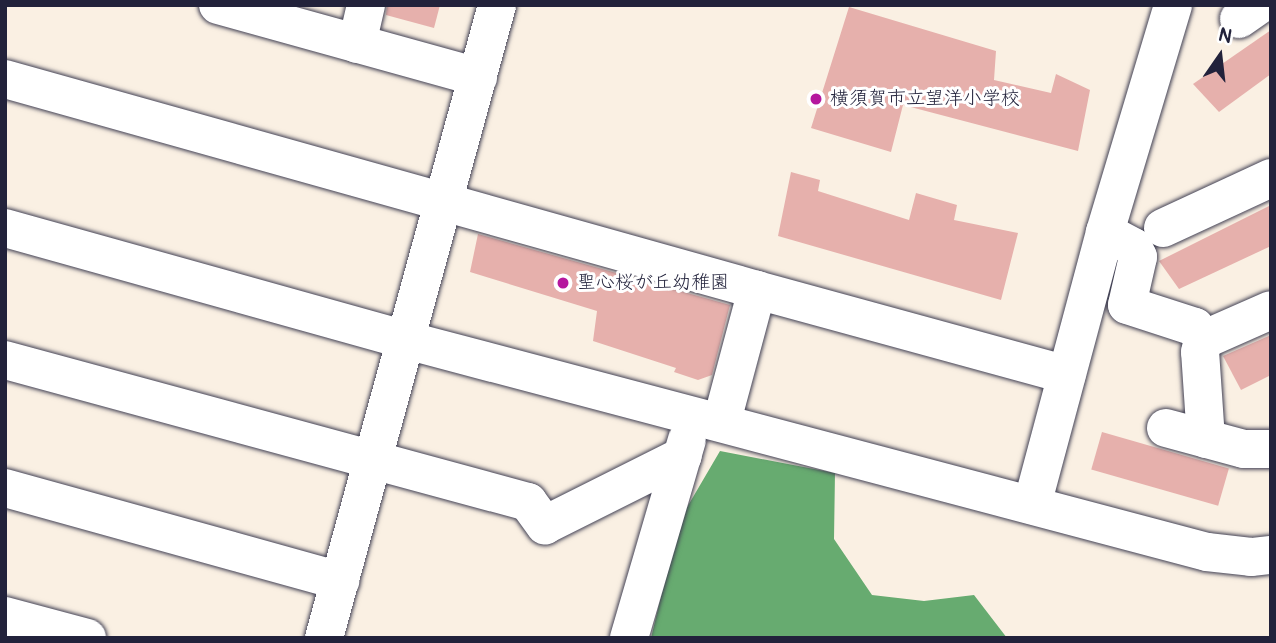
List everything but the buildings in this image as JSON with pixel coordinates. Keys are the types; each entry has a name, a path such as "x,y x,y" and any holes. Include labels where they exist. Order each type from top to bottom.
{"street":[{"path":"357,44 366,5"},
{"path":"324,638 497,5"},
{"path":"1032,505 1105,232 1172,5"},
{"path":"231,7 478,77"},
{"path":"5,79 1067,375"},
{"path":"1163,228 1271,178"},
{"path":"5,228 406,340 1207,552 1271,555"},
{"path":"1105,232 1133,247 1138,257 1127,305 1195,327 1203,340 1200,352 1206,439"},
{"path":"629,638 683,456 707,418 757,290"},
{"path":"1203,340 1271,310"},
{"path":"5,360 528,502 545,525 683,456"},
{"path":"1166,428 1244,449 1271,449"},
{"path":"5,488 340,582"},
{"path":"5,616 87,638"}],"green space":[{"path":"720,451 835,473 834,539 872,595 924,601 974,595 1007,638 651,638 679,521"}],"place":[{"name":"横須賀市立望洋小学校","path":"816,99"},
{"name":"聖心桜が丘幼稚園","path":"563,283"}]}
